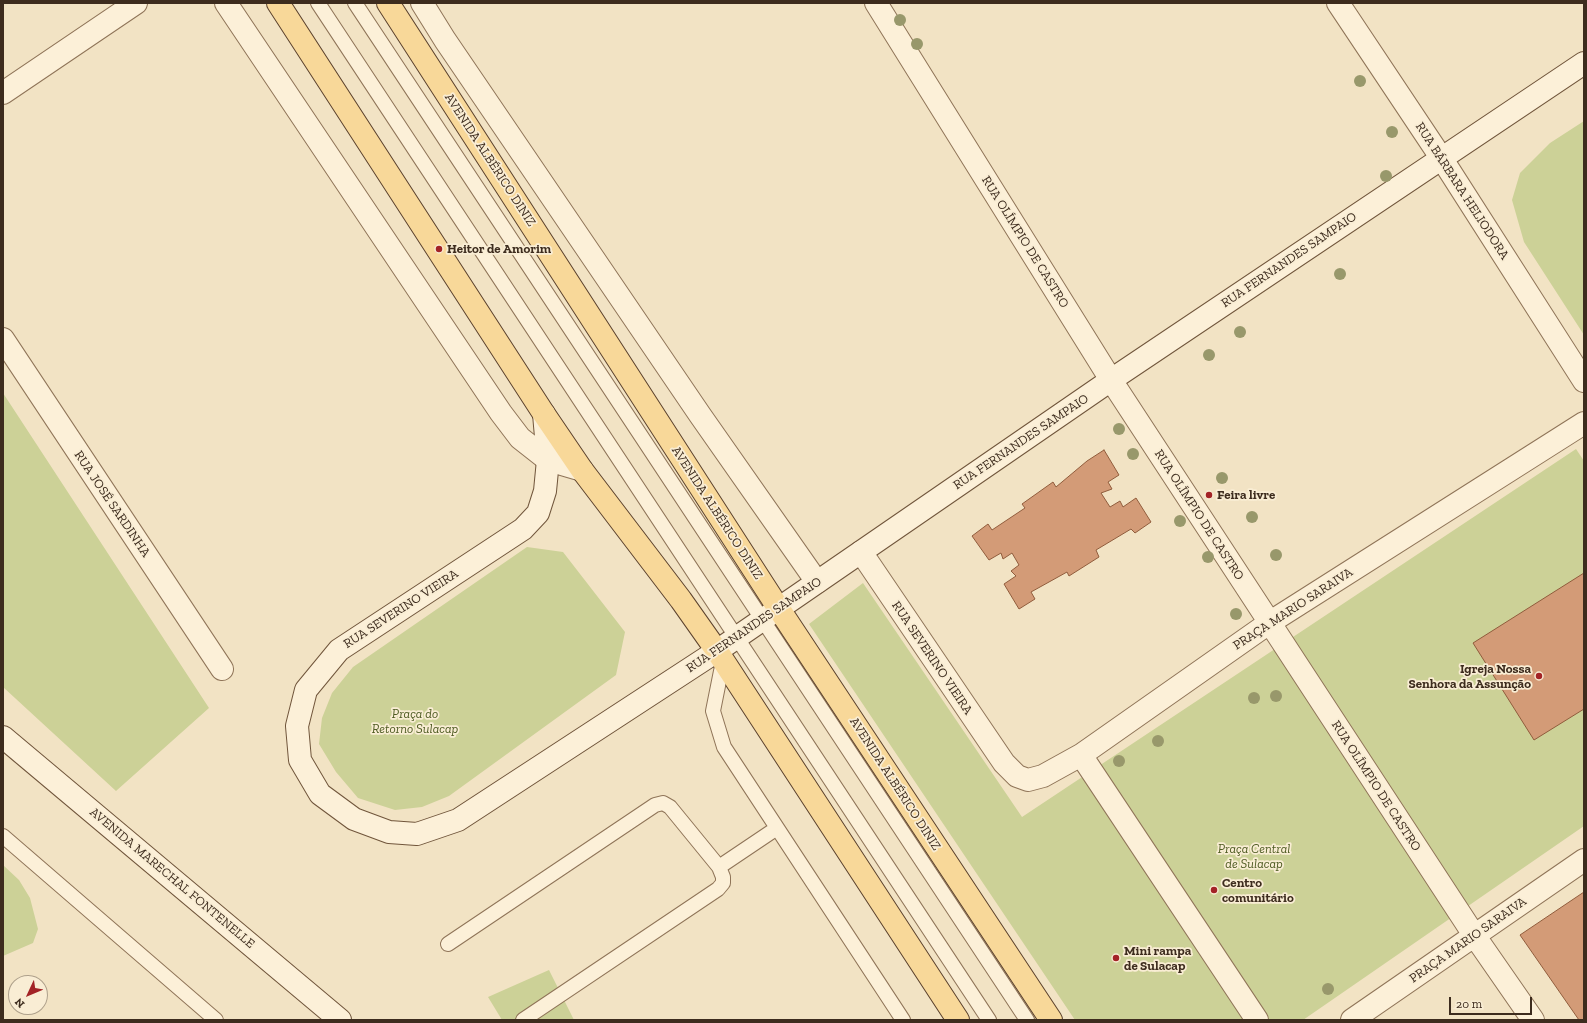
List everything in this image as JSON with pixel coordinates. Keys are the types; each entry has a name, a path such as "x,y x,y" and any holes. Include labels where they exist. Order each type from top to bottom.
{"main road":[{"path":"278,3 544,414 582,470 681,600 720,656 958,1020"},
{"name":"AVENIDA ALBÉRICO DINIZ","path":"388,3 770,614 1051,1020"}],"street":[{"path":"3,93 136,3"},
{"path":"226,3 501,413 520,438 548,460 582,470"},
{"path":"422,3 445,40 695,408 816,582"},
{"name":"RUA OLÍMPIO DE CASTRO","path":"876,3 1111,380 1474,935 1533,1020"},
{"name":"RUA BÁRBARA HELIODORA","path":"1338,3 1442,158 1584,381"},
{"name":"RUA FERNANDES SAMPAIO","path":"458,820 720,656 736,638 816,582 1111,380 1584,63"},
{"name":"RUA JOSÉ SARDINHA","path":"3,339 222,669"},
{"name":"RUA SEVERINO VIEIRA","path":"458,820 417,834 389,832 354,819 320,794 300,760 297,726 306,690 339,650 523,529 538,513 546,491 548,460 544,414"},
{"name":"PRAÇA MARIO SARAIVA","path":"1004,763 1017,776 1028,780 1043,776 1081,755 1269,623 1584,423"},
{"name":"RUA SEVERINO VIEIRA","path":"861,552 1004,763"},
{"name":"AVENIDA MARECHAL FONTENELLE","path":"3,737 340,1020"},
{"path":"1081,755 1257,1020"},
{"name":"PRAÇA MARIO SARAIVA","path":"1352,1020 1584,860"}],"lane":[{"path":"318,3 989,1020"},
{"path":"355,3 770,614 1027,1020"},
{"path":"720,656 713,711 724,747 903,1020"},
{"path":"448,944 655,805 663,803 670,807 719,867 723,877 723,883 718,889 523,1020"},
{"path":"719,867 777,828"},
{"path":"3,836 216,1020"}],"green space":[{"path":"1584,121 1584,335 1524,242 1512,200 1520,173 1550,143"},
{"path":"3,393 209,708 116,791 3,687"},
{"name":"Praça Central de Sulacap","path":"1576,449 1584,461 1584,826 1303,1020 1075,1020 809,624 863,583 1022,817"},
{"name":"Praça do Retorno Sulacap","path":"527,547 563,552 625,632 616,675 449,796 422,807 395,810 358,798 336,772 319,744 322,718 332,693 353,667"},
{"path":"3,865 19,880 30,898 38,929 33,943 3,956"},
{"path":"549,970 574,1020 502,1020 488,997"}],"building":[{"path":"1104,450 1119,475 1108,482 1112,489 1101,493 1110,507 1120,501 1123,507 1136,498 1151,522 1135,533 1131,529 1096,550 1099,557 1069,576 1067,572 1031,592 1035,599 1019,609 1004,584 1016,576 1011,571 1019,565 1012,553 1003,559 1001,553 989,560 972,536 988,524 992,530 1025,508 1022,504 1053,482 1056,487 1087,461"},
{"name":"Igreja Nossa Senhora da Assunção","path":"1584,573 1584,709 1534,740 1473,643"},
{"path":"1584,892 1584,1020 1579,1020 1520,935"}],"place":[{"name":"Heitor de Amorim","path":"439,249"},
{"name":"Feira livre","path":"1209,495"},
{"name":"Igreja Nossa Senhora da Assunção","path":"1539,676"},
{"name":"Centro comunitário","path":"1214,890"},
{"name":"Mini rampa de Sulacap","path":"1116,958"}]}
